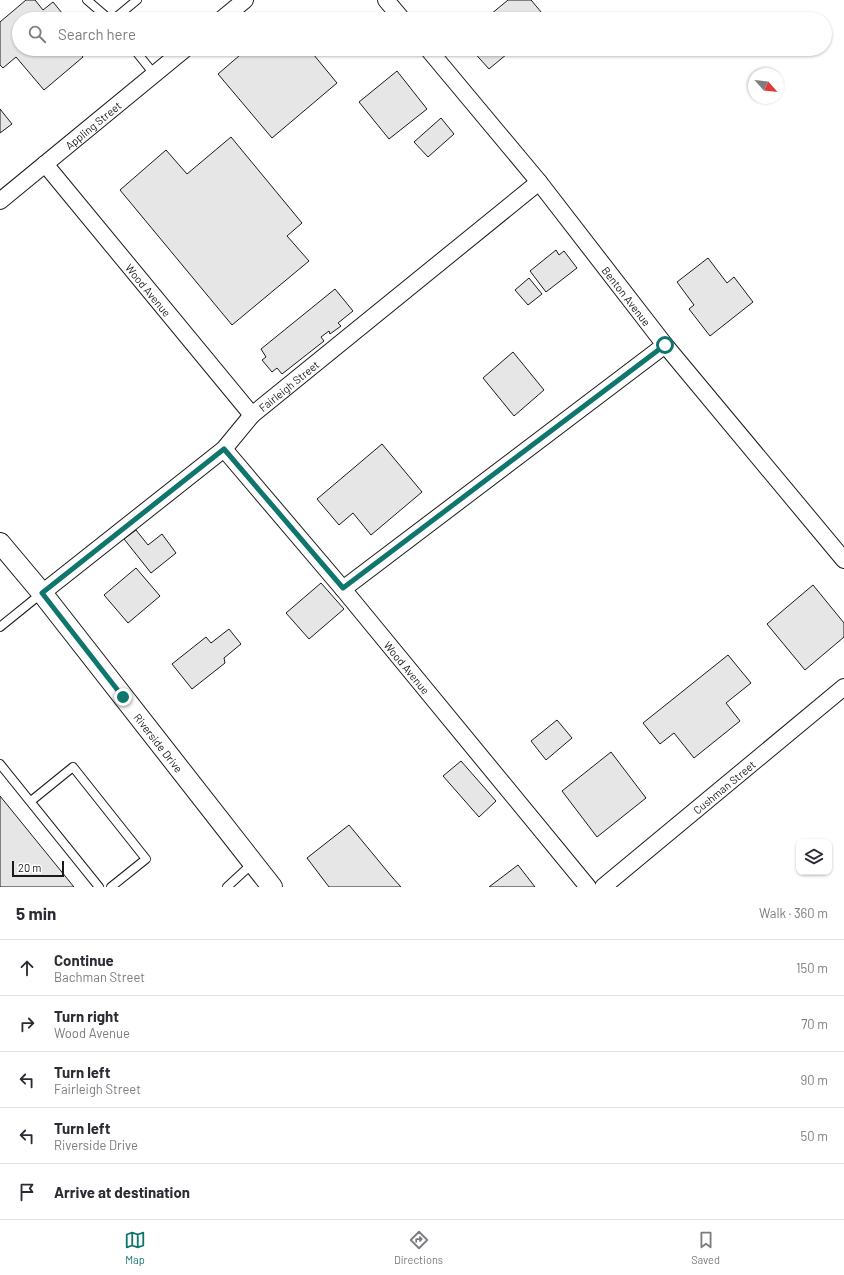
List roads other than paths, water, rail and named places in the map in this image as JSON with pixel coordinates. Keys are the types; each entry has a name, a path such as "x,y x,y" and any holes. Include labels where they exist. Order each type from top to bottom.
{"street":[{"path":"230,12 245,0"},
{"path":"386,0 396,12"},
{"name":"Appling Street","path":"0,201 176,56"},
{"name":"Benton Avenue","path":"434,56 539,182 665,345 844,560"},
{"name":"Wood Avenue","path":"45,164 252,415"},
{"name":"Fairleigh Street","path":"42,593 224,449 252,415 539,182"},
{"path":"343,588 665,345"},
{"name":"Wood Avenue","path":"224,449 343,588 588,887"},
{"name":"Riverside Drive","path":"0,543 42,593 272,887"},
{"name":"Cushman Street","path":"603,887 844,687"}],"lane":[{"path":"87,0 101,12"},
{"path":"123,12 138,0"},
{"path":"140,56 154,74"},
{"path":"0,627 42,593"},
{"path":"0,764 100,887"},
{"path":"31,801 73,767 146,859 111,887"},
{"path":"227,887 253,863"}]}
